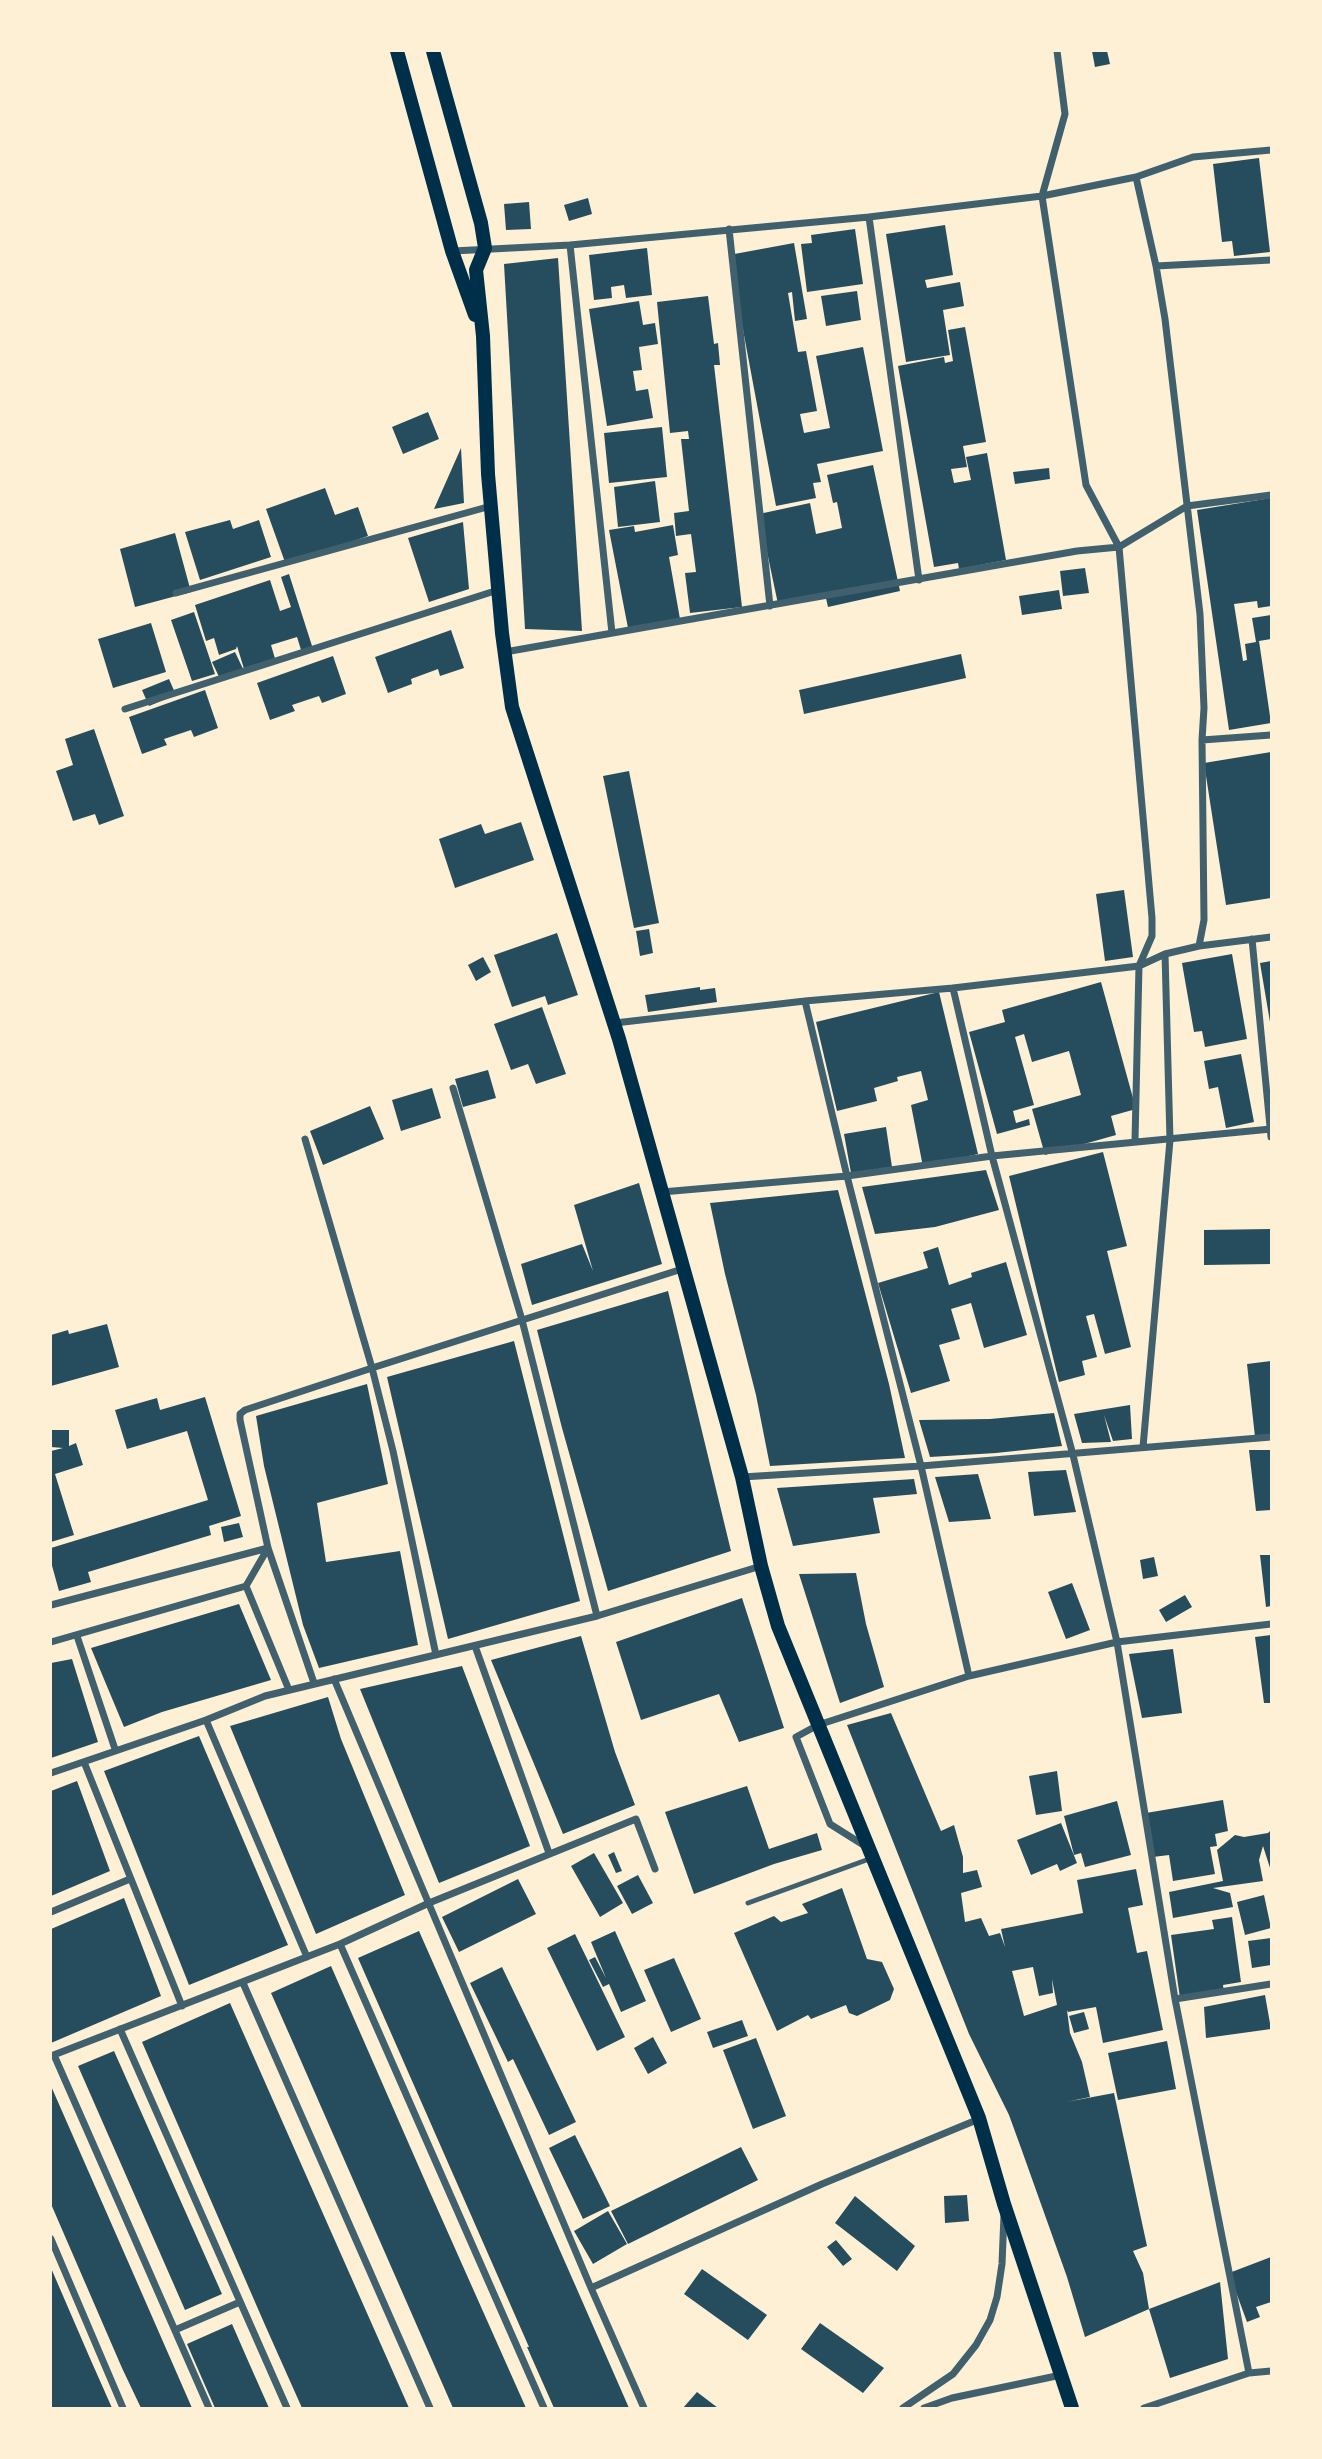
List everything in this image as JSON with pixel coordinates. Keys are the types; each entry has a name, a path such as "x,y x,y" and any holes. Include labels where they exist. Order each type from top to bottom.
{"main road":[{"path":"397,51 452,251 482,336"},
{"path":"433,51 481,223 485,248 476,270 491,506 504,652 512,707 614,1023 742,1477 761,1566 778,1626 979,2118 1004,2204 1072,2408"}],"street":[{"path":"1057,51 1065,114 1042,196 1086,485 1119,547 1152,918 1152,936 1139,966 1135,1140"},
{"path":"452,251 570,245 869,217 1042,196 1136,177 1193,157 1271,150"},
{"path":"1136,177 1165,319 1200,614 1204,708 1204,920 1199,946"},
{"path":"869,217 919,580"},
{"path":"729,229 770,606"},
{"path":"570,245 612,633"},
{"path":"1156,267 1271,260"},
{"path":"504,652 1076,551 1119,547 1187,506 1271,495"},
{"path":"176,593 491,506"},
{"path":"125,709 498,590"},
{"path":"1202,740 1271,735"},
{"path":"614,1023 1139,966 1165,954 1199,946 1271,937"},
{"path":"661,1192 847,1176 1135,1140 1271,1132 1252,939"},
{"path":"1143,1447 1170,1140 1165,954"},
{"path":"953,988 992,1156 1073,1455 1116,1642 1175,1999 1249,2373"},
{"path":"805,1001 921,1466 969,1675"},
{"path":"453,1088 522,1320 597,1616"},
{"path":"305,1139 372,1368 393,1451 436,1655"},
{"path":"314,1683 268,1548 240,1413 682,1269"},
{"path":"742,1477 1073,1455 1271,1437"},
{"path":"51,1642 246,1586 268,1548"},
{"path":"51,1605 268,1548"},
{"path":"51,1773 206,1720 265,1696 597,1616 761,1566"},
{"path":"246,1586 289,1690"},
{"path":"870,1854 830,1824 796,1737 818,1725 969,1675 1116,1642 1271,1624"},
{"path":"77,1636 116,1749"},
{"path":"475,1646 549,1853"},
{"path":"334,1679 644,2408"},
{"path":"206,1720 307,1958"},
{"path":"84,1762 182,2006"},
{"path":"209,2408 52,2055 307,1958 429,1903 636,1819 655,1870"},
{"path":"51,1912 130,1879"},
{"path":"340,1944 544,2408"},
{"path":"243,1983 430,2408"},
{"path":"1175,1999 1271,1984"},
{"path":"120,2029 287,2408"},
{"path":"591,2288 822,2184 979,2118"},
{"path":"903,2408 953,2374 976,2345 990,2320 1002,2264 1004,2204"},
{"path":"51,2239 123,2408"},
{"path":"175,2330 240,2302"},
{"path":"1144,2408 1249,2373 1271,2371"},
{"path":"924,2408 952,2398 1062,2375"}],"lane":[{"path":"748,1903 870,1854"}],"building":[{"path":"1092,51 1107,51 1110,64 1095,67"},
{"path":"1259,158 1270,252 1234,256 1232,241 1222,242 1213,164"},
{"path":"588,198 592,214 569,221 564,205"},
{"path":"529,202 531,229 506,230 504,204"},
{"path":"945,225 953,275 925,280 927,288 960,282 964,306 943,310 950,355 906,362 886,234"},
{"path":"855,229 863,284 807,292 801,244 812,243 811,235"},
{"path":"794,243 807,319 795,321 792,292 788,293 798,352 806,351 817,411 800,414 804,433 830,428 816,356 863,347 883,451 817,464 821,482 813,483 816,498 776,506 729,255"},
{"path":"647,248 652,295 626,298 624,285 611,287 612,298 594,300 589,255"},
{"path":"558,258 582,631 525,629 504,264"},
{"path":"857,291 861,320 826,326 821,296"},
{"path":"708,296 714,344 718,343 720,365 714,365 742,607 690,613 685,573 696,572 691,534 676,536 674,513 689,511 681,439 689,439 688,431 670,433 657,302"},
{"path":"639,301 643,325 655,323 658,344 639,347 642,370 633,371 636,391 648,389 653,418 607,426 589,309"},
{"path":"965,327 986,442 963,446 967,467 951,469 954,483 971,480 966,457 987,453 1006,560 959,569 958,563 934,567 898,366 944,357 945,363 953,361 948,330"},
{"path":"428,412 439,439 403,454 392,427"},
{"path":"662,427 667,477 609,483 604,433"},
{"path":"461,448 464,503 434,509"},
{"path":"873,465 900,591 828,607 825,594 778,604 759,514 810,503 816,534 842,528 837,502 833,503 827,475"},
{"path":"1049,468 1050,479 1015,484 1013,472"},
{"path":"655,481 660,522 618,527 614,487"},
{"path":"325,488 335,515 358,507 368,536 286,565 266,509"},
{"path":"1271,498 1271,606 1258,608 1257,601 1234,604 1243,661 1247,660 1245,644 1256,642 1252,618 1271,615 1271,639 1259,641 1271,723 1229,730 1197,510"},
{"path":"230,520 233,529 259,520 271,557 200,580 185,532"},
{"path":"463,522 469,589 429,602 408,538"},
{"path":"673,525 678,555 669,557 680,619 628,628 609,530 634,526 635,532"},
{"path":"175,533 191,592 135,607 120,549"},
{"path":"1085,568 1089,593 1063,596 1060,571"},
{"path":"289,574 313,649 302,653 297,637 271,645 276,662 245,672 237,646 236,649 219,655 214,638 206,641 195,605 270,580 280,611 291,607 281,577"},
{"path":"1059,590 1062,609 1022,615 1019,596"},
{"path":"194,612 215,674 192,681 171,620"},
{"path":"151,623 166,672 113,688 98,639"},
{"path":"451,630 464,668 440,676 438,669 411,679 412,684 388,693 375,657"},
{"path":"235,652 244,671 221,681 212,662"},
{"path":"961,654 966,678 804,714 799,690"},
{"path":"333,656 346,694 322,703 319,696 292,705 295,711 270,720 257,683"},
{"path":"169,679 176,695 149,706 142,690"},
{"path":"205,690 218,728 194,737 191,730 164,739 167,745 142,754 129,717"},
{"path":"94,729 124,816 99,825 95,814 73,821 56,771 73,765 65,739"},
{"path":"1271,752 1271,898 1226,905 1204,763"},
{"path":"629,771 659,923 634,928 603,776"},
{"path":"521,822 534,860 455,888 439,839 481,824 485,834"},
{"path":"1124,890 1133,957 1105,961 1096,894"},
{"path":"649,929 653,953 640,956 636,931"},
{"path":"557,933 578,995 548,1005 545,996 512,1007 494,955"},
{"path":"1232,954 1247,1039 1205,1047 1202,1031 1194,1032 1182,963"},
{"path":"483,957 491,972 476,981 468,965"},
{"path":"1271,961 1271,1022 1270,1022 1260,963"},
{"path":"1101,982 1136,1109 1111,1116 1116,1135 1045,1155 1032,1109 1081,1095 1069,1051 1032,1062 1024,1034 1015,1037 1034,1105 1013,1111 1016,1123 1029,1119 1030,1125 997,1134 969,1032 1005,1022 1002,1010"},
{"path":"700,987 700,990 715,988 717,1002 648,1012 645,995"},
{"path":"939,992 978,1154 923,1167 911,1105 928,1100 921,1071 897,1077 898,1081 874,1088 877,1101 837,1111 816,1022"},
{"path":"542,1007 566,1074 536,1084 528,1064 511,1070 494,1024"},
{"path":"1241,1054 1254,1122 1226,1128 1218,1087 1209,1089 1204,1061"},
{"path":"488,1070 496,1098 463,1107 455,1079"},
{"path":"432,1088 441,1118 401,1131 392,1100"},
{"path":"370,1106 384,1139 323,1165 310,1131"},
{"path":"886,1127 892,1167 851,1173 844,1134"},
{"path":"1103,1152 1127,1246 1107,1251 1131,1347 1105,1354 1094,1314 1086,1316 1097,1357 1082,1361 1085,1375 1059,1382 1009,1176"},
{"path":"986,1170 999,1210 935,1227 875,1234 862,1187"},
{"path":"639,1183 662,1264 532,1305 521,1264 582,1244 593,1271 574,1205"},
{"path":"838,1190 889,1384 905,1458 770,1466 756,1395 710,1203"},
{"path":"1271,1229 1271,1264 1204,1265 1204,1230"},
{"path":"938,1247 949,1285 972,1277 971,1273 1006,1262 1027,1335 984,1348 971,1303 951,1309 960,1339 939,1345 950,1381 911,1393 878,1283 928,1268 923,1252"},
{"path":"668,1291 731,1551 608,1591 537,1330"},
{"path":"107,1324 119,1367 51,1386 51,1335 68,1330 69,1334"},
{"path":"514,1341 580,1601 448,1639 387,1377"},
{"path":"1271,1361 1271,1435 1255,1437 1247,1364"},
{"path":"367,1384 388,1484 317,1503 326,1562 400,1551 418,1645 319,1668 303,1625 264,1466 256,1416"},
{"path":"205,1397 241,1516 209,1526 211,1535 88,1572 91,1582 59,1591 51,1562 51,1548 208,1500 187,1431 127,1449 115,1410 157,1398 160,1410"},
{"path":"1130,1405 1132,1439 1113,1441 1104,1415 1111,1442 1082,1443 1074,1414"},
{"path":"1054,1413 1062,1446 930,1457 919,1420 990,1419"},
{"path":"51,1430 69,1430 69,1446 76,1443 83,1465 55,1474 74,1535 51,1542 51,1451 63,1448 51,1447"},
{"path":"1249,1450 1271,1450 1271,1510 1256,1511"},
{"path":"1066,1470 1076,1512 1034,1516 1028,1472"},
{"path":"978,1474 991,1519 949,1522 935,1477"},
{"path":"914,1479 917,1494 873,1498 880,1533 793,1546 777,1488"},
{"path":"239,1523 243,1537 224,1542 221,1527"},
{"path":"1260,1555 1271,1555 1271,1606 1266,1607"},
{"path":"1154,1557 1158,1576 1143,1579 1140,1560"},
{"path":"856,1573 866,1624 884,1687 840,1703 799,1574"},
{"path":"1072,1583 1090,1630 1066,1639 1048,1592"},
{"path":"1185,1595 1192,1607 1166,1622 1159,1610"},
{"path":"742,1598 784,1728 739,1742 719,1694 641,1720 616,1642"},
{"path":"239,1604 271,1680 162,1712 124,1727 91,1648"},
{"path":"1271,1635 1271,1703 1264,1703 1255,1637"},
{"path":"581,1636 615,1752 635,1805 563,1834 491,1660"},
{"path":"1173,1649 1182,1713 1142,1718 1129,1654"},
{"path":"72,1659 98,1742 51,1758 51,1663"},
{"path":"462,1666 530,1846 439,1883 360,1689"},
{"path":"328,1697 341,1739 405,1895 316,1934 230,1726"},
{"path":"891,1713 941,1831 954,1825 963,1857 963,1873 977,1870 982,1887 961,1893 965,1922 981,1918 989,1936 1000,1933 1005,1947 1001,1929 1083,1913 1077,1880 1136,1869 1143,1905 1128,1908 1137,1953 1147,1951 1163,2030 1103,2043 1096,2007 1067,2010 1070,2033 1082,2062 1090,2097 1066,2102 1114,2093 1147,2246 1133,2251 1143,2273 1149,2309 1085,2337 1067,2277 1009,2115 969,2034 847,1725","holes":["1033,1967 1039,1996 1053,1993 1052,1979 1057,2005 1024,2016 1012,1971"]},
{"path":"199,1736 288,1945 189,1985 104,1771"},
{"path":"1057,1771 1062,1811 1036,1815 1029,1776"},
{"path":"77,1781 110,1871 51,1896 51,1791"},
{"path":"747,1786 769,1849 817,1833 822,1850 774,1864 694,1894 665,1812"},
{"path":"1223,1800 1228,1831 1215,1834 1217,1846 1210,1847 1215,1874 1173,1881 1169,1855 1153,1857 1146,1813"},
{"path":"1117,1801 1131,1855 1085,1867 1081,1853 1074,1855 1064,1816"},
{"path":"1061,1823 1077,1863 1060,1871 1057,1864 1031,1875 1017,1840"},
{"path":"1271,1830 1271,1871 1263,1846 1259,1860 1263,1881 1213,1888 1230,1893 1233,1907 1173,1918 1169,1892 1223,1881 1217,1850 1235,1835 1244,1837 1268,1833"},
{"path":"614,1852 622,1871 616,1873 608,1855"},
{"path":"594,1853 623,1903 600,1917 571,1866"},
{"path":"638,1875 653,1903 632,1914 617,1886"},
{"path":"518,1879 536,1914 459,1952 442,1917"},
{"path":"842,1888 867,1959 882,1962 894,1989 890,2000 857,2016 849,2013 846,2005 811,2019 808,2015 777,2031 734,1933 774,1916 781,1922 808,1913 802,1904"},
{"path":"1264,1895 1271,1928 1245,1935 1237,1902"},
{"path":"124,1898 161,1996 51,2043 51,1929"},
{"path":"1232,1917 1241,1982 1223,1985 1224,1992 1180,1998 1171,1935 1214,1929 1212,1920"},
{"path":"419,1931 629,2408 554,2408 527,2347 358,1958"},
{"path":"615,1931 646,2001 621,2012 609,1984 603,1987 589,1960 595,1957 606,1978 591,1942"},
{"path":"575,1934 625,2037 597,2051 547,1948"},
{"path":"1271,1938 1271,1965 1252,1968 1248,1941"},
{"path":"674,1958 701,2019 671,2032 644,1970"},
{"path":"331,1966 526,2408 453,2408 271,1993"},
{"path":"502,1967 576,2122 549,2135 513,2059 508,2062 470,1983"},
{"path":"1265,1995 1271,2029 1206,2038 1204,2007"},
{"path":"230,2003 409,2408 302,2408 265,2325 142,2042"},
{"path":"1084,2012 1089,2029 1074,2033 1069,2016"},
{"path":"742,2020 748,2036 713,2048 707,2032"},
{"path":"653,2037 667,2063 648,2074 634,2048"},
{"path":"756,2038 786,2116 753,2129 723,2050"},
{"path":"1167,2041 1176,2089 1118,2100 1108,2053"},
{"path":"114,2051 222,2294 185,2310 78,2066"},
{"path":"51,2086 192,2408 141,2408 122,2368 51,2204"},
{"path":"575,2135 610,2206 583,2219 549,2148"},
{"path":"741,2147 758,2180 628,2244 611,2211"},
{"path":"967,2195 969,2221 945,2223 944,2196"},
{"path":"855,2196 915,2246 897,2271 835,2223"},
{"path":"608,2211 627,2244 593,2264 574,2231"},
{"path":"836,2240 852,2259 843,2266 827,2247"},
{"path":"1271,2257 1271,2302 1256,2307 1260,2317 1247,2322 1229,2273"},
{"path":"51,2268 89,2356 112,2408 51,2408"},
{"path":"702,2269 767,2315 748,2340 684,2294"},
{"path":"1220,2282 1228,2359 1170,2378 1149,2309"},
{"path":"820,2323 884,2368 863,2393 801,2349"},
{"path":"232,2324 269,2408 215,2408 187,2344"},
{"path":"697,2392 718,2408 683,2408"}]}
